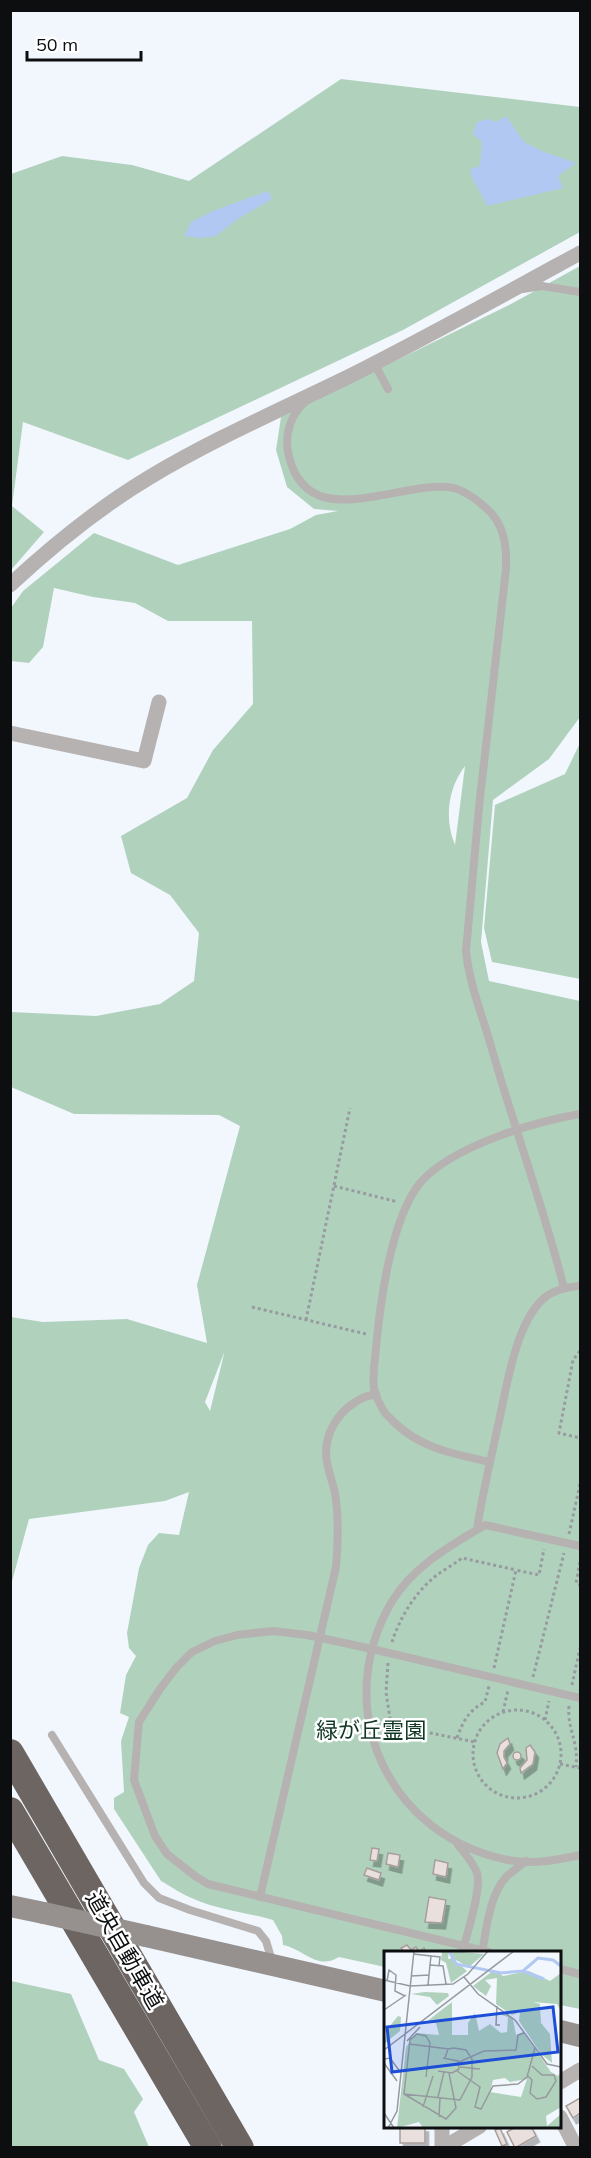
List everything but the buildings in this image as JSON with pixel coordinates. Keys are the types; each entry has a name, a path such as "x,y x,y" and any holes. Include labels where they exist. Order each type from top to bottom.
{"highway":[{"name":"道央自動車道","path":"10,1753 240,2148"},
{"name":"道央自動車道","path":"10,1811 207,2148"}],"street":[{"path":"10,585 109,504 149,477 239,428 374,363 580,253"},
{"path":"10,733 144,761 159,702"},
{"path":"10,1906 384,1991"},
{"path":"561,2031 580,2036"},
{"path":"561,2081 580,2070"},
{"path":"561,2119 576,2148"},
{"path":"442,2128 443,2148 478,2128"}],"lane":[{"path":"507,292 542,286 580,292"},
{"path":"374,363 388,389"},
{"path":"314,393 296,410 289,426 286,444 293,468 304,486 323,497 339,500 357,500 433,487 456,489 475,498 492,513 504,534 506,569 479,807 466,951 468,969 556,1254 564,1288"},
{"path":"490,1462 426,1446 405,1432 384,1412 376,1394 374,1380 377,1336 395,1238 408,1204 421,1183 446,1161 516,1130 540,1122 580,1114"},
{"path":"477,1530 514,1355 532,1311 543,1299 564,1288 580,1286"},
{"path":"260,1897 336,1567 339,1531 335,1494 326,1451 330,1434 344,1408 359,1399 376,1394"},
{"path":"580,1546 485,1525 477,1530 420,1568 392,1602 374,1641 366,1684 369,1727 383,1768 407,1804 440,1833 473,1851 510,1861 548,1862 580,1856"},
{"path":"454,1841 472,1862 478,1875 463,1949 208,1884 167,1854 155,1836 134,1780 139,1722 160,1689 192,1652 215,1641 237,1635 273,1631 372,1649 580,1698"},
{"path":"52,1735 144,1883 159,1898 258,1931 267,1941 273,1965"},
{"path":"484,1951 490,1916 500,1887 507,1877 526,1861"},
{"path":"561,1969 580,1974"}],"path":[{"path":"306,1320 350,1107"},
{"path":"334,1186 408,1204"},
{"path":"252,1307 377,1336"},
{"path":"580,1351 573,1360 559,1433 580,1438"},
{"path":"531,1687 580,1484"},
{"path":"475,1742 391,1725 386,1692 389,1653 400,1623 431,1580 462,1558 539,1575 546,1539"},
{"path":"580,1562 576,1583 580,1585"},
{"path":"457,1738 465,1718 474,1708 485,1702 516,1570"},
{"path":"576,1767 576,1742 568,1721 569,1696 580,1648"},
{"path":"503,1712 510,1682"},
{"path":"545,1720 552,1692"},
{"path":"525,1710 538,1715 557,1734 561,1749 560,1764 554,1778 544,1789 530,1796 515,1798 501,1795 488,1787 478,1775 473,1761 478,1732 487,1721 503,1712 525,1710"},
{"path":"560,1764 580,1768"}],"green space":[{"path":"341,79 580,107 580,232 403,330 128,460 23,422 12,506 44,532 11,570 11,174 62,156 132,165 189,181"},
{"name":"緑が丘霊園","path":"580,266 580,717 549,759 493,800 481,942 489,981 580,1001 580,2009 561,2005 561,1951 384,1951 384,1967 339,1957 324,1962 283,1945 282,1936 273,1920 202,1902 161,1881 114,1809 114,1798 124,1792 121,1741 129,1717 120,1713 126,1675 136,1656 129,1648 127,1633 139,1568 148,1545 159,1533 179,1535 189,1492 165,1501 29,1519 11,1585 11,1317 43,1322 127,1319 207,1343 197,1285 240,1126 219,1115 74,1114 11,1087 11,1012 96,1016 160,1004 194,981 199,933 170,895 131,873 121,836 187,798 213,750 253,704 252,621 168,621 135,603 54,588 43,647 29,663 11,661 11,608 23,591 94,533 178,565 290,529 316,515 338,511 314,509 287,487 276,450 281,417 511,304","holes":["465,766 455,845 450,825 449,804 455,784","224,1354 210,1411 205,1402"]},
{"path":"580,743 580,979 492,962 484,928 495,805 565,774"},
{"path":"11,1981 71,1994 99,2060 124,2069 143,2099 134,2112 149,2147 11,2147"}],"water":[{"path":"506,116 524,142 576,163 558,176 563,188 487,206 470,169 480,166 482,142 473,134 477,122 488,119 496,122"},
{"path":"268,191 272,199 239,218 216,236 200,238 184,236 191,222 213,211"}]}
